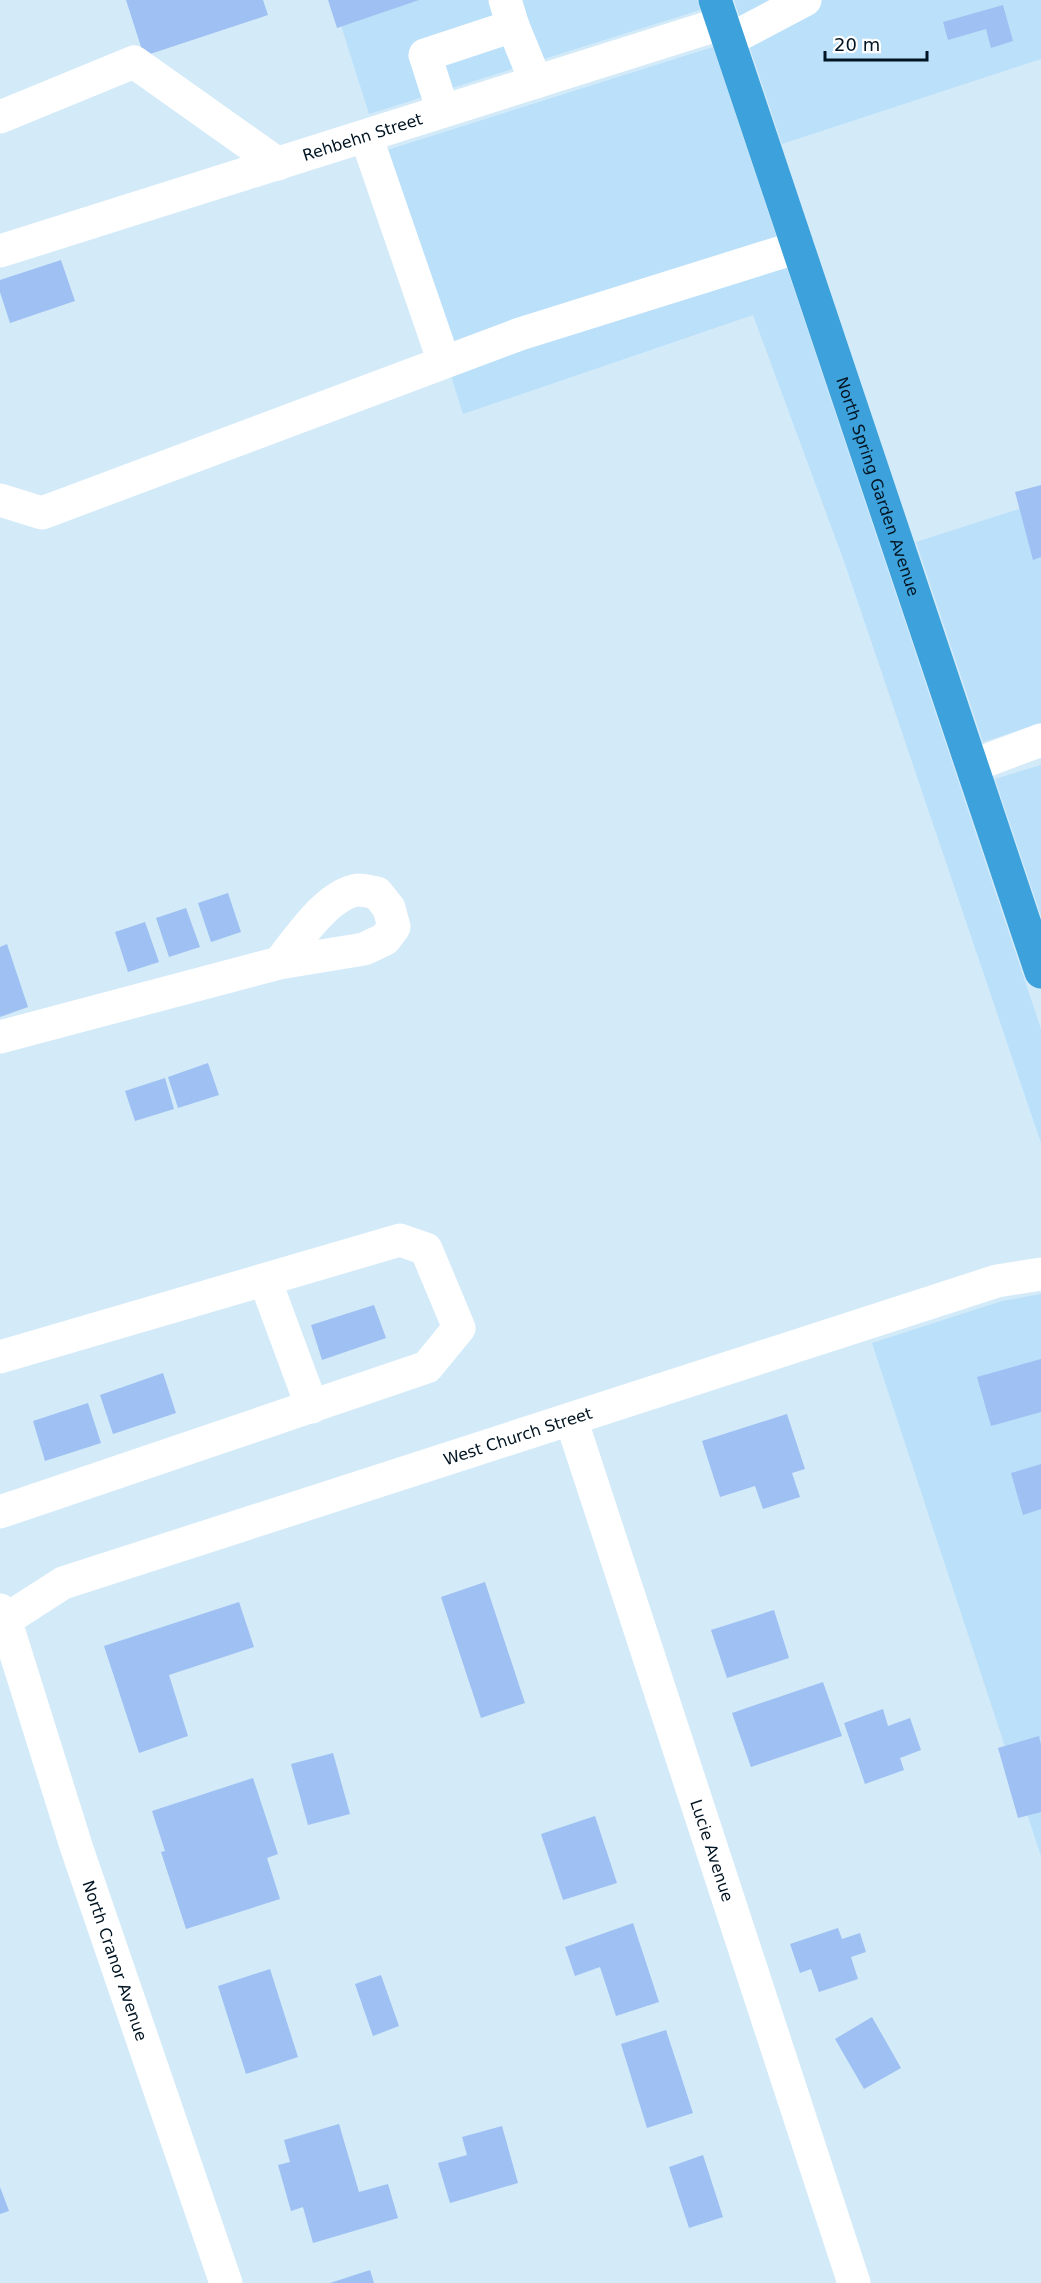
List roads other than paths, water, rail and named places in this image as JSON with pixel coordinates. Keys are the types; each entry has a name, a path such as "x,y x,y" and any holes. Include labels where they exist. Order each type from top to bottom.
{"highway":[{"name":"North Spring Garden Avenue","path":"722,21 1041,972"}],"street":[{"name":"Rehbehn Street","path":"1,249 278,164 722,21 805,0"},
{"path":"443,111 425,55 509,13 536,82"},
{"path":"0,117 134,62 278,164"},
{"path":"366,136 444,362"},
{"path":"2,502 42,513 520,334 798,247"},
{"path":"972,766 1041,740"},
{"path":"0,1037 279,963"},
{"path":"0,1357 400,1240 426,1249 459,1328 427,1367 0,1512"},
{"name":"West Church Street","path":"5,1622 63,1583 997,1281 1041,1274"},
{"path":"265,1280 312,1407"},
{"name":"Lucie Avenue","path":"571,1419 854,2283"},
{"name":"North Cranor Avenue","path":"5,1622 77,1849 226,2283"}]}
